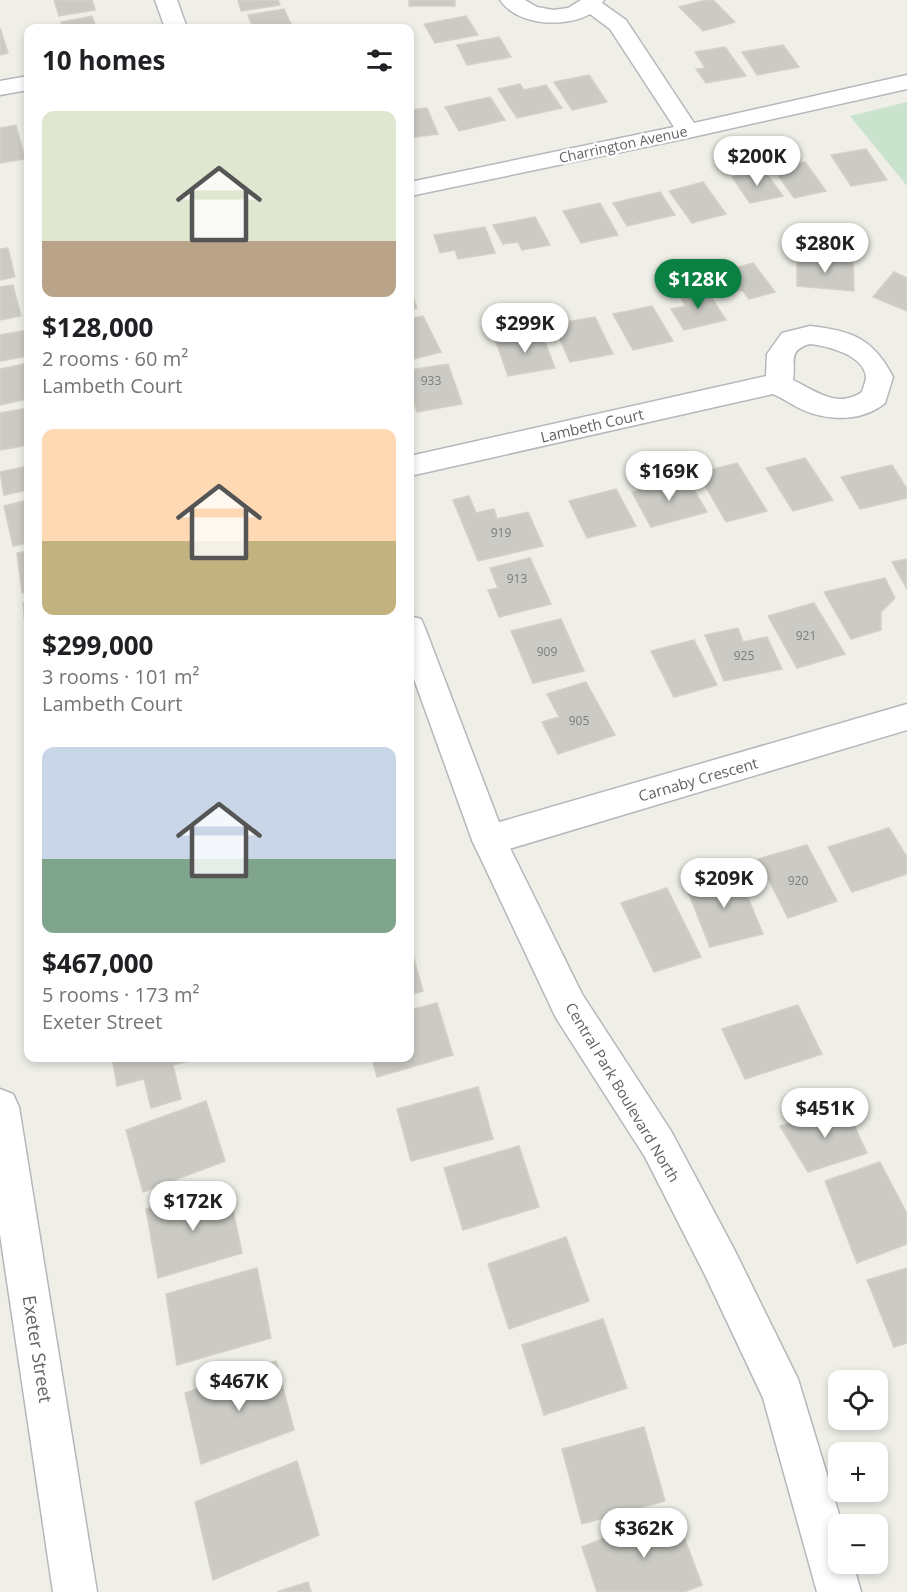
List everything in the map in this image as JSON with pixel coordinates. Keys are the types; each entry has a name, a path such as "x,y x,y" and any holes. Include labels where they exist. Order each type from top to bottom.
{"street":[{"path":"166,0 175,24"},
{"path":"511,0 526,11 557,16 572,13 591,2 618,25 688,131"},
{"name":"Charrington Avenue","path":"414,188 907,82"},
{"path":"0,88 24,84"},
{"name":"Lambeth Court","path":"414,465 774,384"},
{"name":"Central Park Boulevard North","path":"414,639 489,840 569,1006 658,1144 720,1263 783,1394 839,1592"},
{"name":"Carnaby Crescent","path":"489,840 907,717"},
{"name":"Exeter Street","path":"0,1107 75,1592"}],"green space":[{"path":"907,102 907,186 850,116"}],"building":[{"path":"54,0 92,0 95,10 59,16"},
{"path":"238,0 278,0 280,5 241,11"},
{"path":"409,0 455,0 455,6 409,6"},
{"path":"713,0 735,22 703,31 679,7"},
{"path":"284,9 291,24 251,24 248,15"},
{"path":"92,16 95,24 62,24 61,22"},
{"path":"466,16 478,35 435,43 424,24"},
{"path":"0,28 8,53 0,55"},
{"path":"499,37 511,57 467,65 457,45"},
{"path":"783,45 799,67 757,75 742,52"},
{"path":"725,47 746,76 706,83 696,69 705,68 695,52"},
{"path":"589,75 607,102 572,110 554,82"},
{"path":"520,84 524,90 546,85 562,108 517,118 498,89"},
{"path":"490,97 505,120 459,131 445,107"},
{"path":"427,108 438,134 414,137 414,110"},
{"path":"16,125 24,159 0,163 0,128"},
{"path":"866,149 887,180 851,186 831,155"},
{"path":"805,162 826,191 794,198 773,168"},
{"path":"764,170 783,196 750,203 732,177"},
{"path":"703,182 726,214 692,223 669,191"},
{"path":"660,192 675,215 627,226 613,203"},
{"path":"600,203 618,235 581,243 563,211"},
{"path":"535,217 550,245 522,250 518,242 503,244 493,225"},
{"path":"485,227 495,253 458,259 455,250 440,253 434,235"},
{"path":"8,248 15,277 0,280 0,249"},
{"path":"797,257 853,262 854,291 797,286"},
{"path":"753,263 775,292 749,299 742,290 721,295 707,275"},
{"path":"894,272 907,278 907,311 873,297"},
{"path":"13,285 21,316 0,320 0,287"},
{"path":"706,289 726,320 684,330 671,309 686,306 679,295"},
{"path":"652,306 673,341 633,350 613,314"},
{"path":"423,316 441,352 414,359 414,318"},
{"path":"595,317 613,354 570,362 553,324"},
{"path":"24,331 24,357 0,361 0,335"},
{"path":"541,332 555,368 508,376 495,339"},
{"path":"24,364 24,400 0,405 0,369"},
{"path":"448,364 462,404 417,412 414,402 414,369"},
{"path":"24,409 24,446 0,450 0,413"},
{"path":"805,458 833,500 793,511 766,468"},
{"path":"737,463 767,511 726,522 698,473"},
{"path":"892,465 907,489 907,498 860,509 841,477"},
{"path":"24,467 24,491 4,495 0,472"},
{"path":"687,478 707,512 651,527 632,492"},
{"path":"616,489 636,526 587,538 569,501"},
{"path":"469,496 476,513 494,509 497,519 528,512 543,546 478,561 453,500"},
{"path":"24,501 24,544 13,546 4,506"},
{"path":"24,552 24,593 22,593 17,553"},
{"path":"530,558 551,604 499,617 488,590 498,588 490,568"},
{"path":"907,559 907,589 892,562"},
{"path":"885,578 895,598 881,612 881,630 851,639 824,592"},
{"path":"814,603 845,654 797,668 768,616"},
{"path":"561,619 584,671 533,683 511,631"},
{"path":"738,628 743,642 767,637 782,669 724,681 705,635"},
{"path":"694,640 717,685 674,697 651,651"},
{"path":"586,682 615,735 558,754 542,722 559,717 547,694"},
{"path":"889,828 907,857 907,874 852,892 828,847"},
{"path":"807,845 837,901 788,918 758,859"},
{"path":"737,871 763,934 710,947 685,884"},
{"path":"667,888 701,957 654,972 621,903"},
{"path":"414,959 423,991 414,994"},
{"path":"437,1003 453,1055 377,1077 373,1062 414,1062 414,1009"},
{"path":"798,1005 822,1054 745,1079 722,1029"},
{"path":"113,1062 185,1062 173,1065 181,1099 151,1108 144,1079 117,1086"},
{"path":"478,1087 493,1139 411,1161 397,1109"},
{"path":"206,1101 225,1161 143,1192 126,1130"},
{"path":"845,1106 867,1153 808,1172 780,1126"},
{"path":"519,1146 539,1207 463,1230 444,1168"},
{"path":"880,1162 907,1214 907,1244 857,1263 825,1181"},
{"path":"228,1186 242,1253 158,1278 146,1209"},
{"path":"566,1237 589,1301 509,1329 488,1264"},
{"path":"257,1268 271,1338 177,1365 166,1294"},
{"path":"907,1268 907,1343 894,1347 867,1280"},
{"path":"603,1319 627,1388 544,1415 522,1345"},
{"path":"276,1361 294,1430 201,1464 185,1393"},
{"path":"644,1427 665,1501 582,1524 562,1449"},
{"path":"297,1461 319,1535 213,1580 195,1502"},
{"path":"674,1510 702,1585 684,1592 597,1592 582,1547"},
{"path":"308,1582 311,1592 277,1592"}]}
